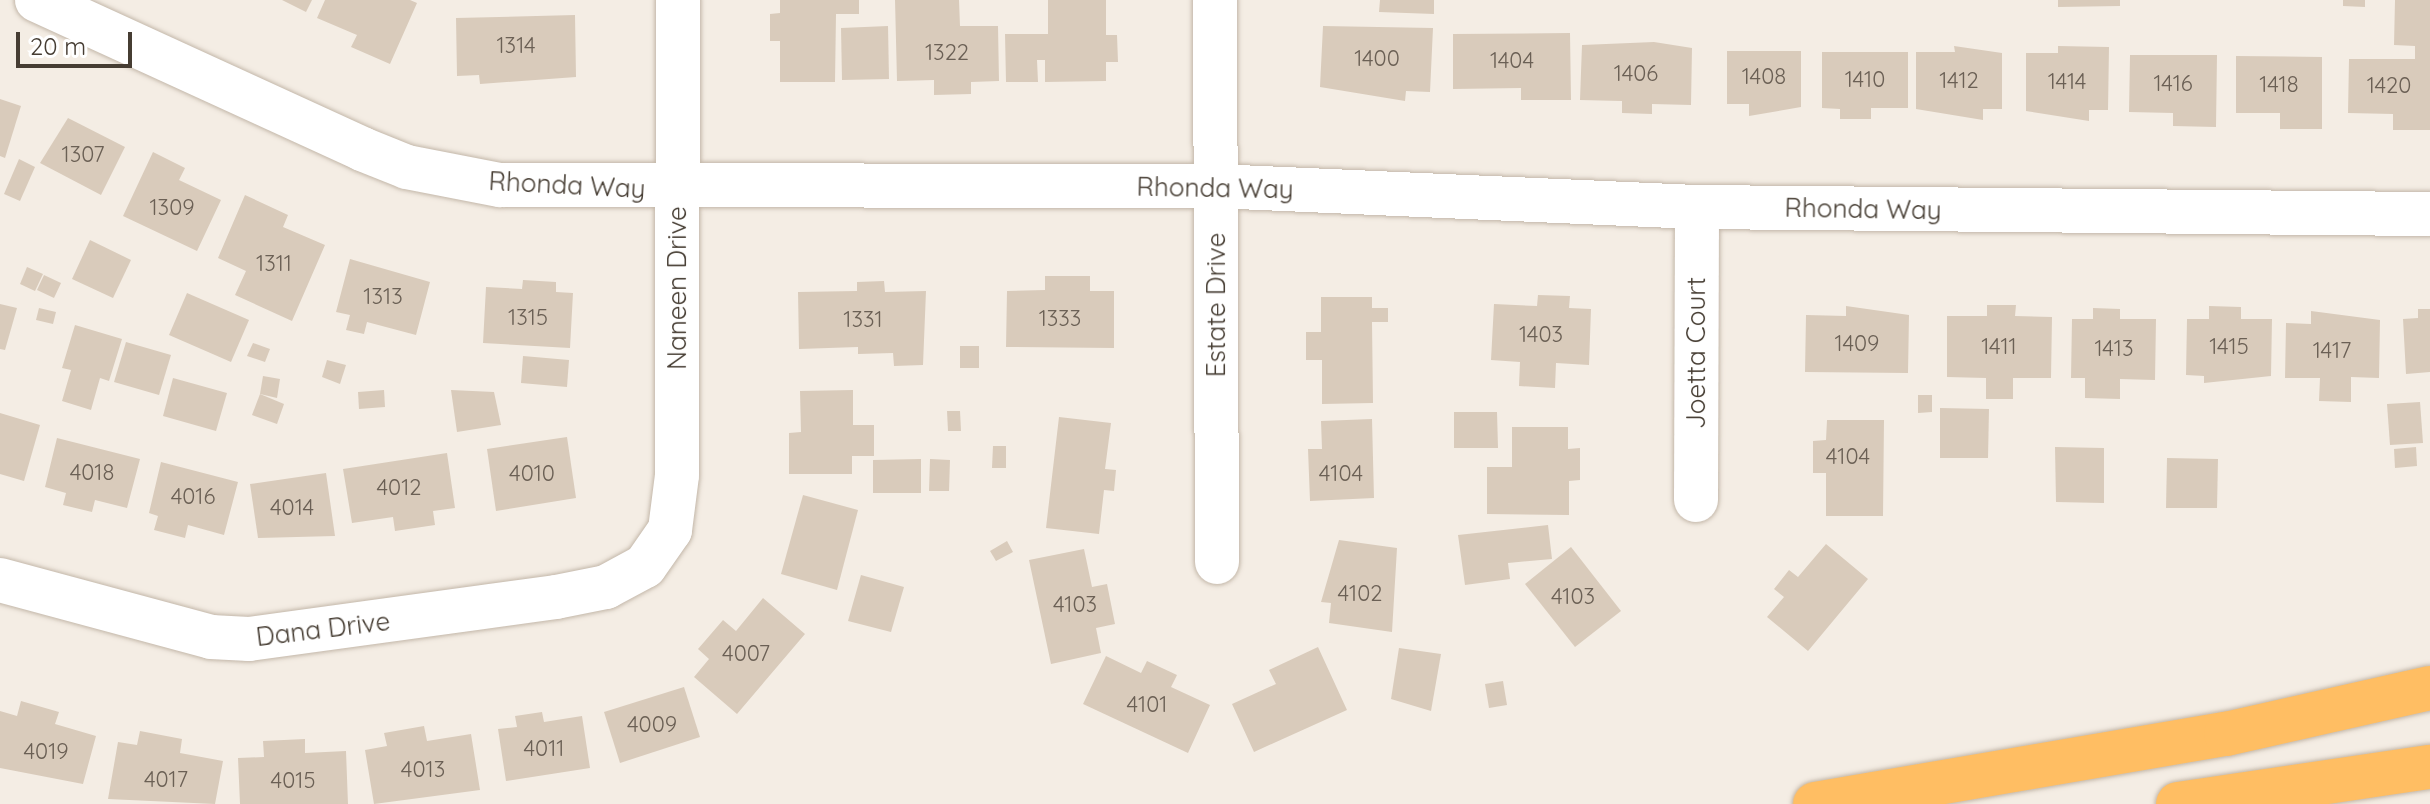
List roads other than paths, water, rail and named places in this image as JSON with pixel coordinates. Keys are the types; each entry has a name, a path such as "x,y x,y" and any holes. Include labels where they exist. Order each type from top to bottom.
{"highway":[{"path":"1815,804 2226,734 2430,688"},
{"path":"2178,804 2430,767"}],"street":[{"name":"Rhonda Way","path":"37,0 407,167 500,185 678,189 1215,186 1697,207 2430,214"},
{"name":"Naneen Drive","path":"645,566 670,530 675,507 678,0"},
{"name":"Estate Drive","path":"1215,0 1217,562"},
{"name":"Joetta Court","path":"1696,500 1697,207"},
{"name":"Dana Drive","path":"0,580 197,633 249,639 556,597 606,587 645,566"}]}
